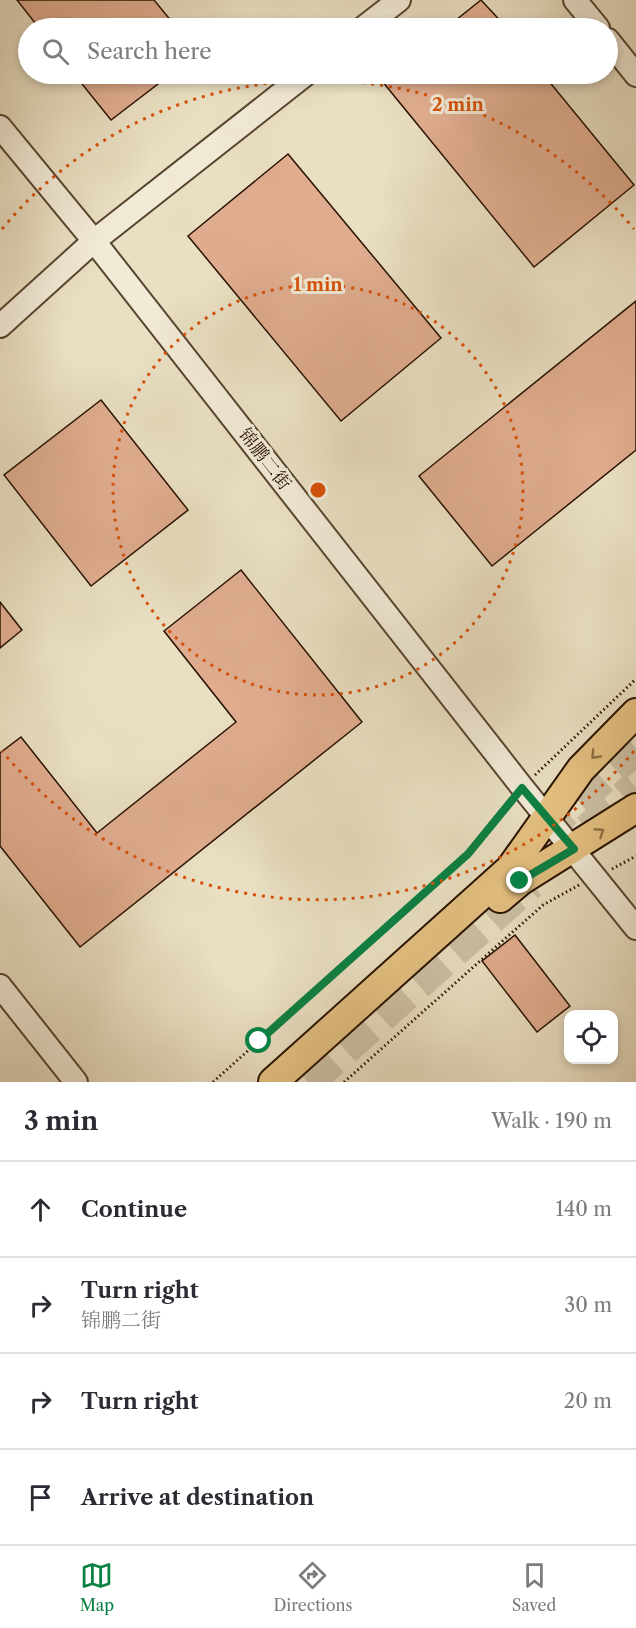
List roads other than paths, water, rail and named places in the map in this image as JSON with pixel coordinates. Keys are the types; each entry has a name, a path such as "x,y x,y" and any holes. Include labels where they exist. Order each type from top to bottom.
{"main road":[{"path":"273,1082 510,869 581,769 636,713"},
{"path":"296,1082 520,881 636,808"}],"street":[{"path":"376,18 399,0"},
{"path":"575,0 590,18"},
{"path":"618,52 636,75"},
{"path":"0,326 94,241 293,84"},
{"name":"锦鹏二街","path":"0,127 94,241 522,788 574,849 636,928"},
{"path":"0,986 76,1082"}],"tunnel":[{"path":"541,833 636,748"},
{"path":"588,830 636,787"},
{"path":"308,1082 530,883"}]}
